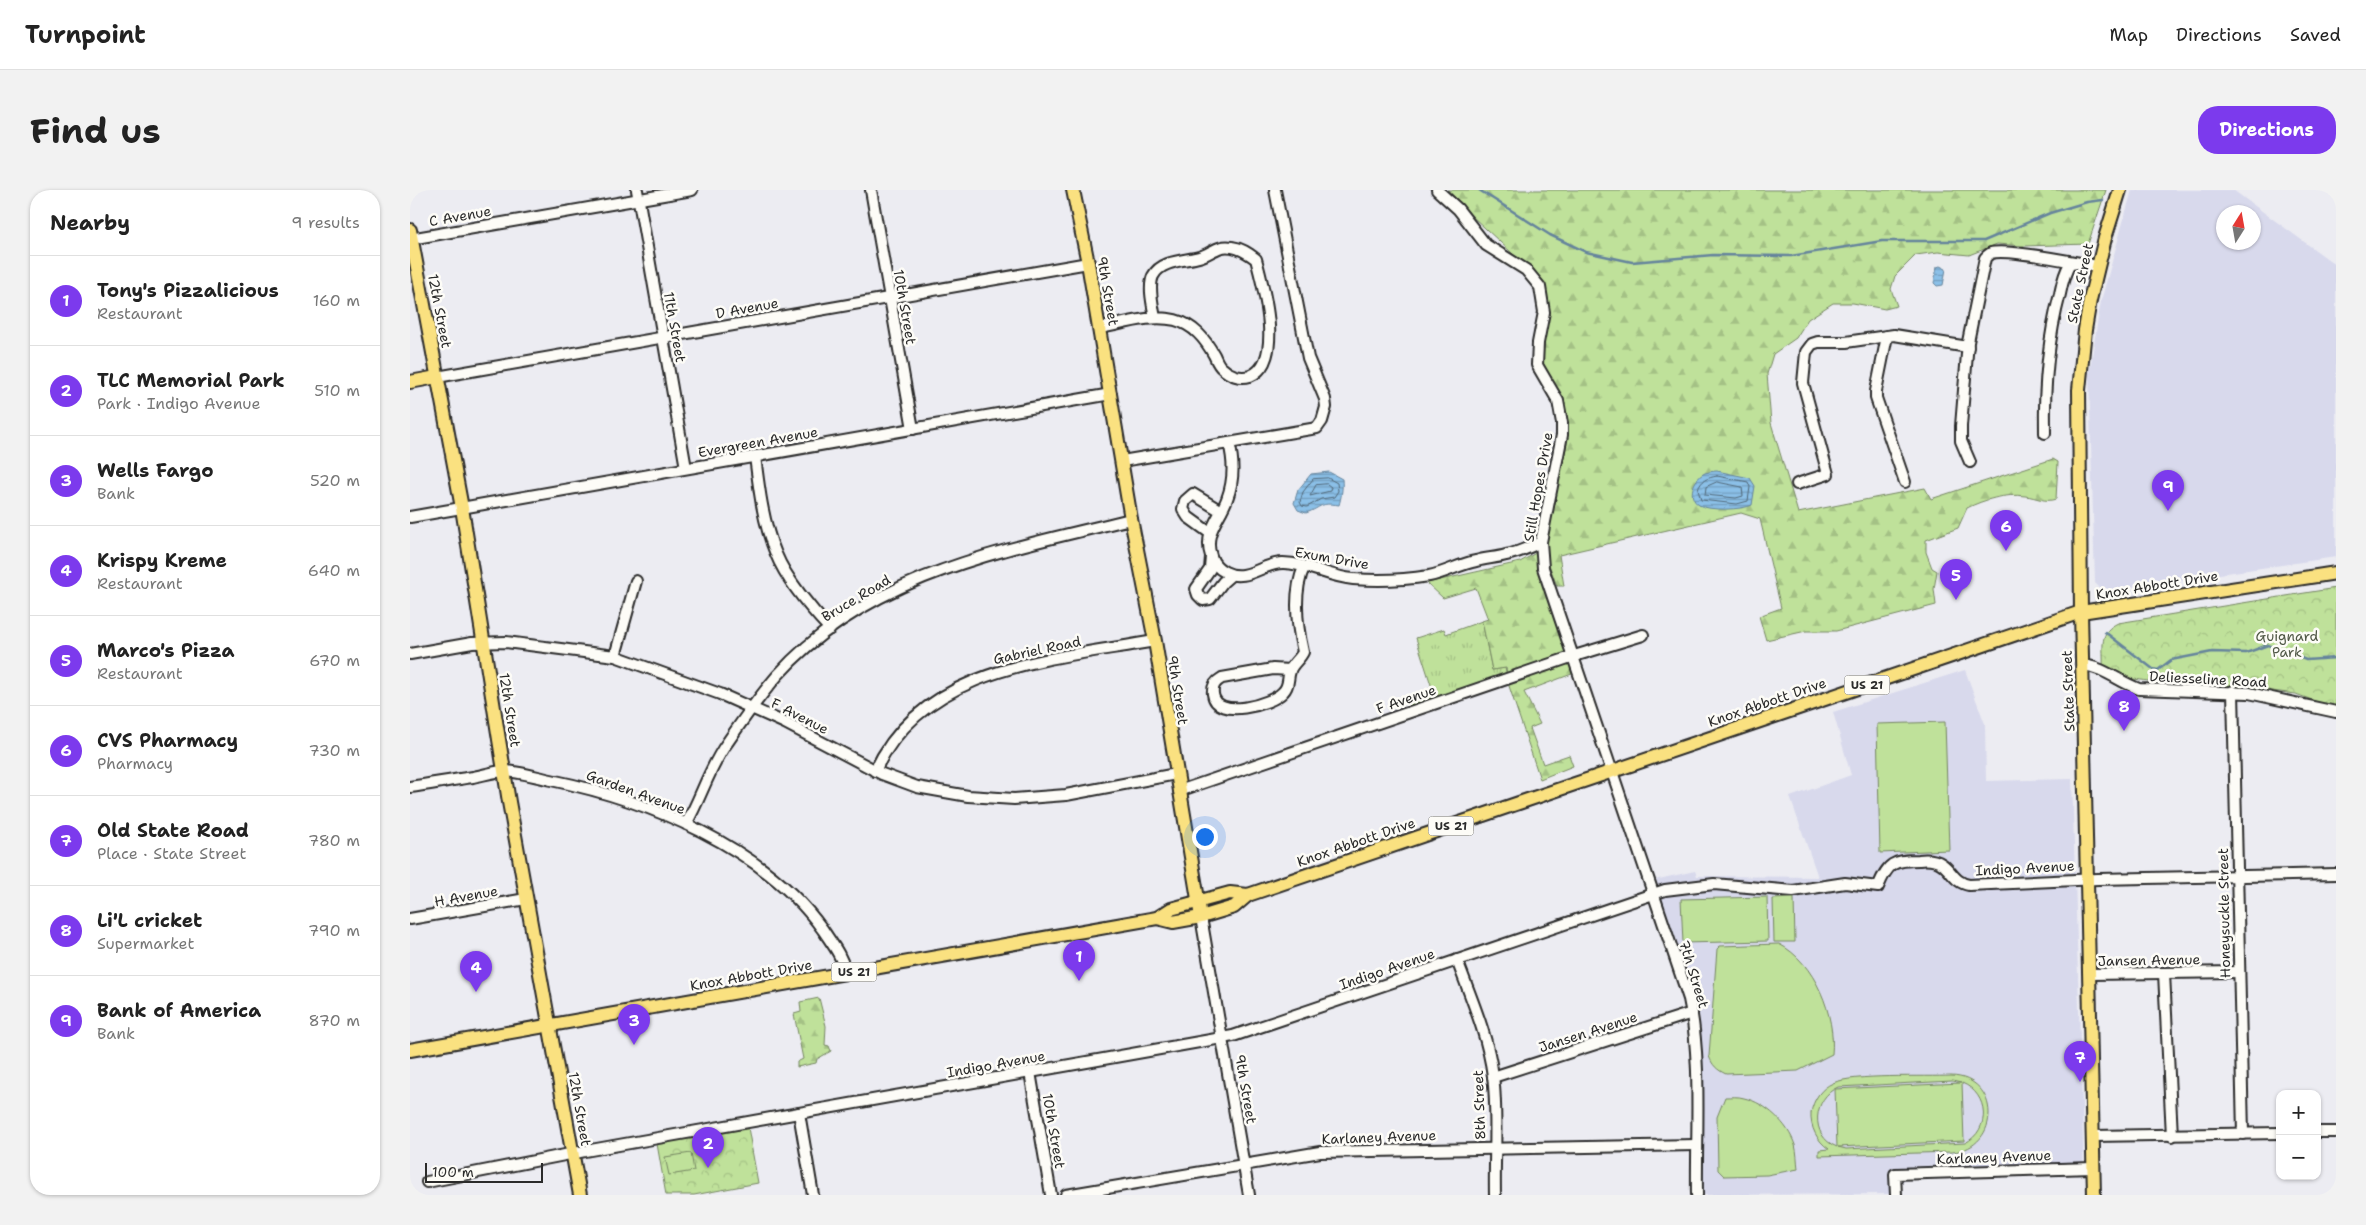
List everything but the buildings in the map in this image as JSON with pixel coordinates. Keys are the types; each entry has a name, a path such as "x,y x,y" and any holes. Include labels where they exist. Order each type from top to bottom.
{"main road":[{"name":"9th Street","path":"1073,190 1100,328 1130,519 1155,641 1201,917"},
{"name":"State Street","path":"2094,1195 2081,612 2080,378 2085,330 2097,266 2120,190"},
{"name":"12th Street","path":"410,236 462,508 504,771 580,1195"},
{"name":"D Avenue","path":"410,382 437,377"},
{"name":"Knox Abbott Drive","path":"1157,918 1172,922 1201,917 1234,907 1248,895 2081,612 2336,572"},
{"name":"Knox Abbott Drive","path":"410,1050 1157,918 1171,909 1230,894 1248,895"}],"street":[{"name":"C Avenue","path":"410,236 577,209 638,194 692,190"},
{"name":"10th Street","path":"871,190 913,429"},
{"path":"1122,460 1317,428 1322,421 1326,407 1325,399 1308,358 1275,190"},
{"name":"Still Hopes Drive","path":"1437,190 1458,209 1486,245 1526,270 1540,287 1544,312 1538,343 1537,365 1558,401 1562,422 1542,542 1543,568 1612,771"},
{"name":"11th Street","path":"638,194 686,468"},
{"path":"1100,328 1155,318 1174,320 1187,325 1200,334 1221,368 1233,375 1244,378 1256,373 1263,366 1269,350 1270,334 1256,259 1246,251 1231,246 1218,247 1200,257 1171,262 1160,268 1154,275 1151,285 1155,318"},
{"path":"1970,462 1961,441 1961,426 1968,347 1985,258 1990,253 2048,257 2097,266"},
{"name":"D Avenue","path":"437,377 1088,263"},
{"path":"2045,433 2046,373 2057,306 2066,270 2070,264 2080,263"},
{"path":"1797,484 1828,474 1803,383 1806,352 1812,344 1818,342 1846,342 1894,335 1968,347"},
{"path":"1887,336 1876,398 1905,482"},
{"name":"Evergreen Avenue","path":"410,518 1111,394"},
{"path":"1211,556 1216,565 1231,575 1210,599 1203,600 1198,595 1196,589 1210,569 1210,533 1227,499 1233,476 1229,443"},
{"path":"755,456 765,519 776,555 807,601 830,629"},
{"path":"1210,533 1188,517 1182,510 1186,501 1193,494 1222,511"},
{"name":"Bruce Road","path":"686,824 716,760 753,708 776,677 830,629 875,600 951,566 986,554 1130,519"},
{"name":"Exum Drive","path":"1231,575 1241,576 1255,573 1271,564 1284,563 1352,579 1390,580 1421,577 1474,561 1507,555 1542,542"},
{"path":"1290,670 1272,669 1222,678 1216,682 1213,689 1213,697 1218,705 1226,708 1268,702 1283,693 1290,682 1290,670 1303,652 1298,632 1298,612 1300,577 1304,567"},
{"path":"615,656 636,581"},
{"name":"F Avenue","path":"1179,791 1572,657 1643,635"},
{"name":"Gabriel Road","path":"875,771 881,757 897,734 916,714 937,699 986,675 1012,667 1155,641"},
{"name":"F Avenue","path":"410,654 472,643 484,643 525,644 615,656 753,708 786,723 875,771 926,789 968,796 1014,799 1066,795 1176,774"},
{"name":"Deliesseline Road","path":"2082,666 2096,666 2122,683 2139,689 2233,691 2272,696 2336,712"},
{"name":"Honeysuckle Street","path":"2233,691 2243,1134"},
{"path":"410,787 504,771"},
{"name":"Garden Avenue","path":"504,771 592,789 641,805 686,824 744,857 795,897 814,918 842,958 846,973"},
{"name":"7th Street","path":"1612,771 1683,980 1692,1013 1696,1059 1697,1195"},
{"name":"Indigo Avenue","path":"427,1182 573,1153 1222,1038 1457,960 1653,892 1714,884 1793,891 1845,883 1878,887 1887,869 1902,860 1930,859 1939,862 1957,880 1969,885 2087,879 2336,874"},
{"name":"H Avenue","path":"410,920 526,899"},
{"name":"9th Street","path":"1201,917 1249,1195"},
{"name":"8th Street","path":"1457,960 1484,1033 1493,1077 1495,1195"},
{"name":"Jansen Avenue","path":"2090,974 2239,972"},
{"path":"2164,973 2172,1136"},
{"name":"Jansen Avenue","path":"1493,1077 1692,1013"},
{"name":"10th Street","path":"1030,1072 1051,1195"},
{"path":"799,1113 813,1195"},
{"path":"2321,1132 2336,1132"},
{"path":"2093,1136 2276,1133"},
{"name":"Karlaney Avenue","path":"1066,1195 1339,1150 1696,1145"},
{"name":"Karlaney Avenue","path":"1896,1195 1895,1174 2093,1168"}],"shaded area":[{"path":"2132,190 2233,190 2254,205 2216,205 2216,250 2261,250 2261,210 2336,265 2336,557 2103,591 2095,583 2089,374 2101,301"},
{"path":"1965,670 1985,724 1986,781 2072,779 2084,1173 1907,1179 1890,1194 1702,1195 1687,981 1654,880 1695,871 1697,876 1818,877 1790,797 1851,775 1833,712"}],"green space":[{"path":"1448,190 2106,190 2088,244 2024,246 1997,244 1969,255 1938,252 1916,255 1895,276 1891,289 1897,306 1885,309 1853,303 1833,303 1808,319 1796,338 1773,354 1767,374 1771,423 1798,513 1925,488 1931,499 2053,459 2058,462 2056,499 2044,500 2010,495 1980,502 1967,508 1958,528 1926,540 1926,552 1932,568 1937,571 1934,589 1936,605 1836,631 1806,631 1766,640 1759,616 1781,608 1760,519 1741,513 1559,555 1564,586 1557,586 1545,554 1545,540 1567,444 1567,421 1561,399 1541,359 1549,303 1539,278 1473,217"},
{"path":"1541,550 1577,672 1524,692 1540,724 1530,728 1543,764 1569,755 1573,766 1540,779 1509,686 1506,668 1492,670 1482,621 1488,619 1476,588 1443,598 1427,583 1520,562"},
{"name":"Guignard Park","path":"2336,588 2336,709 2296,694 2240,687 2164,683 2126,678 2103,666 2103,641 2107,631 2118,623"},
{"path":"1482,621 1492,670 1505,668 1508,679 1411,712 1407,699 1433,691 1416,638 1444,629 1446,634"},
{"path":"1945,722 1949,850 1880,853 1877,724"},
{"path":"1767,897 1768,941 1683,943 1681,899"},
{"path":"1794,898 1795,942 1774,942 1773,899"},
{"path":"1779,944 1792,952 1803,963 1820,991 1830,1023 1832,1054 1798,1071 1726,1074 1715,1067 1709,1056 1717,949 1720,946"},
{"path":"819,998 826,1026 825,1045 829,1046 831,1051 817,1059 816,1063 797,1067 797,1062 803,1059 794,1014 801,1012 800,1002"},
{"path":"1951,1076 1967,1079 1979,1088 1986,1099 1989,1113 1987,1126 1980,1139 1968,1148 1952,1152 1819,1156 1819,1150 1829,1149 1815,1133 1811,1113 1818,1095 1829,1085 1856,1078","holes":["1952,1081 1961,1083 1835,1089 1837,1147 1828,1142 1818,1126 1819,1108 1823,1099 1830,1092 1838,1087","1962,1083 1978,1095 1982,1103 1983,1112 1983,1121 1979,1130 1965,1143 1846,1149 1838,1147 1964,1141"]},
{"path":"1725,1097 1739,1097 1760,1104 1782,1122 1792,1137 1796,1148 1798,1169 1767,1175 1724,1176 1718,1170 1717,1117"},
{"path":"747,1122 758,1183 694,1195 666,1195 656,1138"},
{"path":"691,1153 694,1171 669,1175 665,1157"}],"water":[{"path":"1940,266 1946,269 1943,285 1937,286 1934,283 1937,267"},
{"path":"1717,471 1750,478 1755,486 1752,505 1741,508 1718,509 1704,507 1695,502 1692,493 1695,483 1701,475"},
{"path":"1329,472 1342,479 1339,505 1324,505 1306,513 1298,510 1294,503 1298,490 1311,474"}],"waterway":[{"path":"1479,190 1550,235 1586,252 1632,262 1713,255 1791,256 1882,241 1984,241 2050,213 2087,202 2103,200"},
{"path":"2105,632 2153,669 2158,670 2171,660 2212,652 2246,653 2268,645 2306,660 2336,658"}],"place":[{"name":"Bank of America","path":"2168,511"},
{"name":"CVS Pharmacy","path":"2006,551"},
{"name":"Marco's Pizza","path":"1956,600"},
{"name":"Li'L cricket","path":"2124,731"},
{"name":"Tony's Pizzalicious","path":"1079,981"},
{"name":"Krispy Kreme","path":"476,992"},
{"name":"Wells Fargo","path":"634,1045"},
{"name":"Old State Road","path":"2080,1082"},
{"name":"TLC Memorial Park","path":"708,1168"}]}
